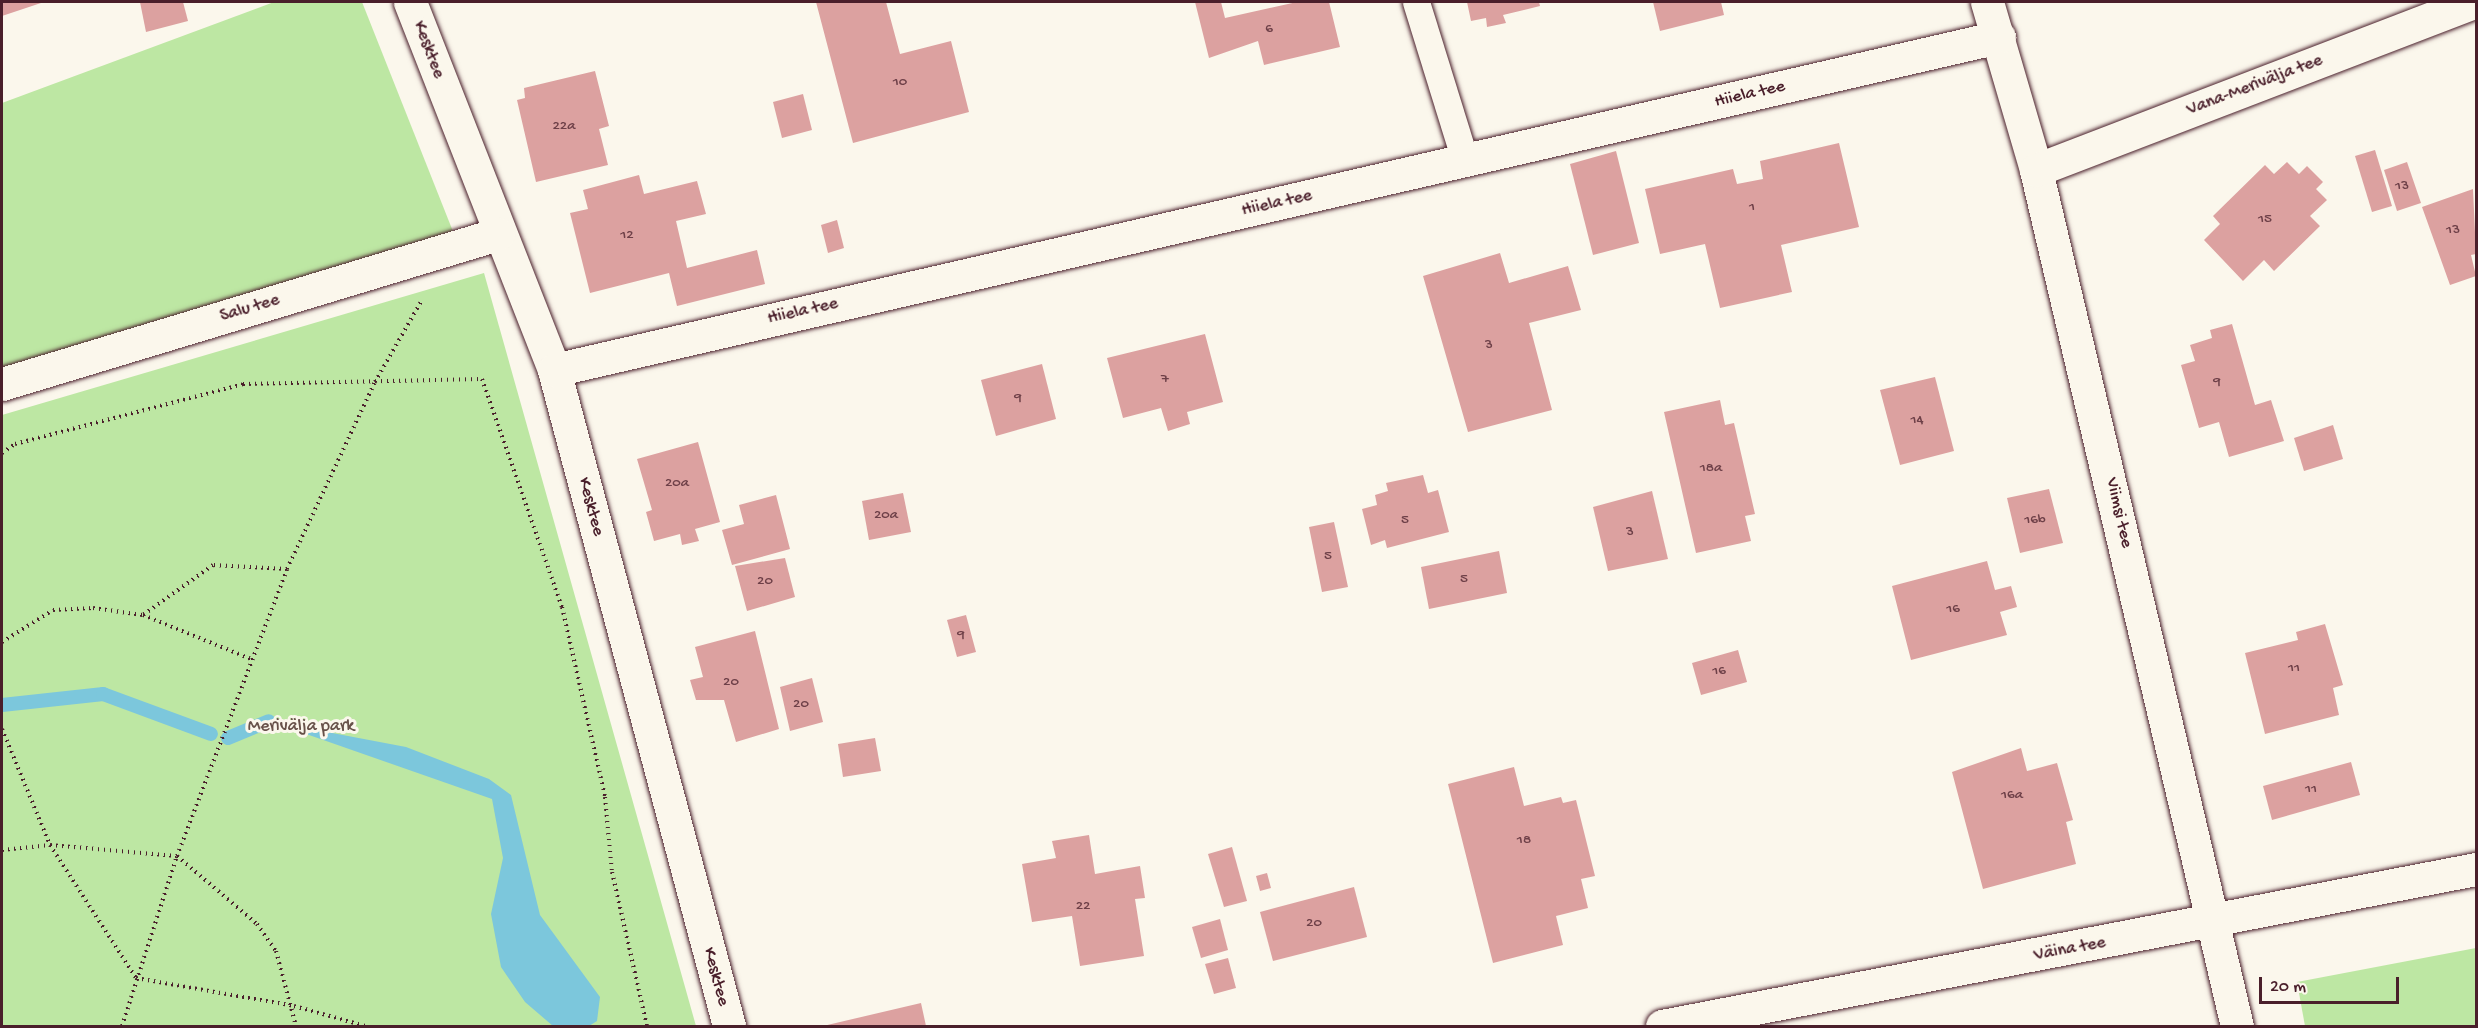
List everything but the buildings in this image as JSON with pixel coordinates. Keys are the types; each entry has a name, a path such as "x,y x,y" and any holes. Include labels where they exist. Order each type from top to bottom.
{"street":[{"name":"Kesktee","path":"410,2 498,234 554,370 729,1026"},
{"name":"Viimsi tee","path":"1987,2 2036,170 2215,922 2237,1026"},
{"name":"Vana-Merivälja tee","path":"2036,170 2474,2"},
{"name":"Hiiela tee","path":"554,370 1999,38"},
{"name":"Salu tee","path":"2,384 498,234"},
{"name":"Väina tee","path":"1662,1026 2215,922 2476,869"}],"lane":[{"path":"1416,2 1465,160"}],"path":[{"path":"122,1026 177,856 287,569 375,382 452,249"},
{"path":"2,453 15,444 243,384 482,379 562,607 605,797 612,872 647,1026"},
{"path":"143,615 213,565 287,569"},
{"path":"2,642 53,610 143,615 251,659"},
{"path":"2,729 51,845 136,978 294,1006 365,1026"},
{"path":"2,850 51,845 177,856 257,924 276,951 294,1006 296,1026"}],"green space":[{"path":"274,2 362,2 454,234 2,374 2,103"},
{"name":"Merivälja park","path":"484,273 696,1026 2,1026 2,415"},
{"path":"2476,948 2476,1026 2305,1026 2297,982"}],"water":[{"path":"269,721 406,747 489,779 511,795 540,915 600,997 597,1021 589,1026 553,1026 525,1002 501,967 491,914 503,858 492,799"}],"waterway":[{"path":"2,705 103,694 211,734"},
{"path":"228,738 269,721"}]}
